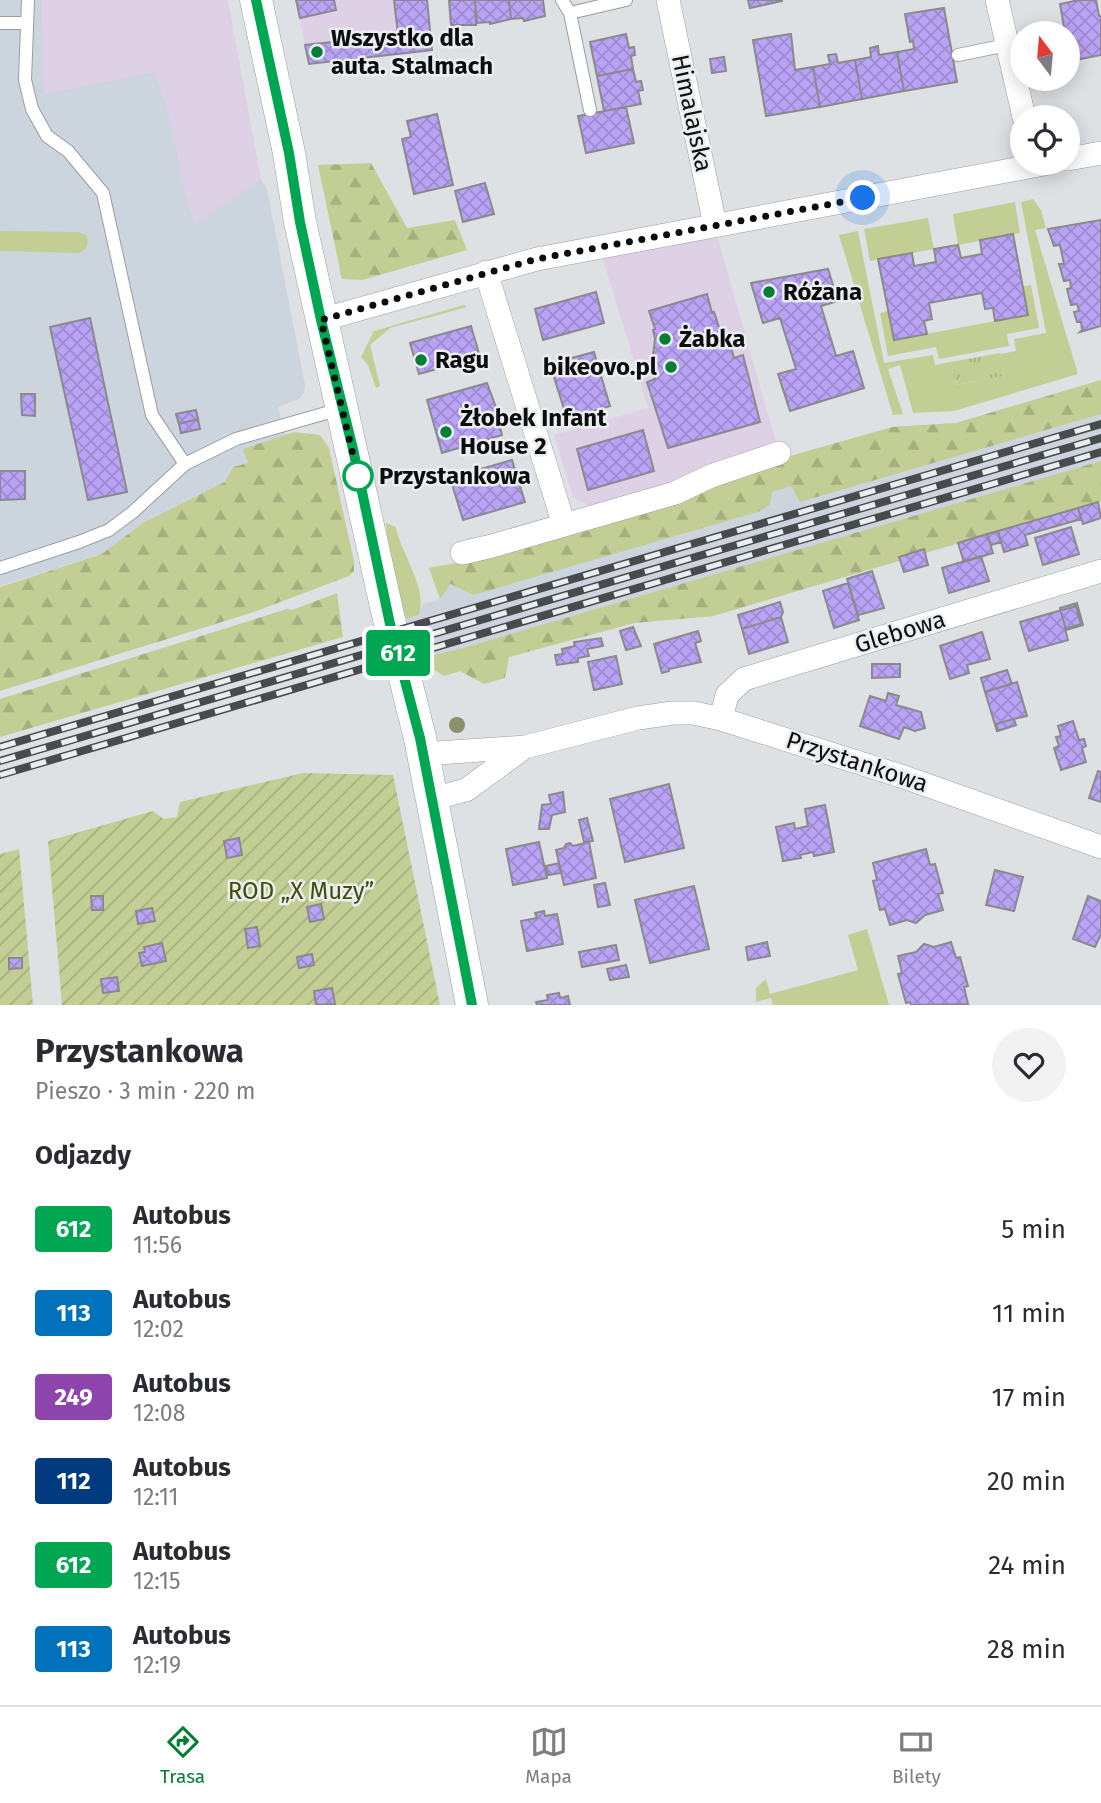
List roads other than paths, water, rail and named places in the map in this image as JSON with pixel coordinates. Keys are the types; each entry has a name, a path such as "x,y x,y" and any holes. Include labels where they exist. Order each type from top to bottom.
{"street":[{"path":"256,0 321,320 390,624"},
{"name":"Himalajska","path":"668,0 715,225"},
{"path":"998,0 1021,105"},
{"path":"1080,157 1101,153"},
{"path":"321,320 486,272 579,250 1010,169"},
{"path":"486,272 564,525"},
{"path":"462,553 675,493 734,467 779,453"},
{"name":"Glebowa","path":"721,719 730,690 744,679 1101,571"},
{"path":"405,678 422,746 472,1005"},
{"name":"Przystankowa","path":"422,746 526,747 638,718 694,713 904,776 1101,847"},
{"name":"Przystankowa","path":"432,799 466,790 526,747"}],"lane":[{"path":"28,0 25,80 32,109 47,136 68,151 103,193 152,415 185,464"},
{"path":"562,0 570,13 590,110"},
{"path":"570,13 626,0"},
{"path":"0,23 27,23"},
{"path":"958,55 1007,45"},
{"path":"0,568 109,530 133,512 185,464 236,439 343,408"}],"tunnel":[{"path":"390,624 405,678"}],"railway":[{"path":"0,747 1101,424"},
{"path":"0,761 1101,438"},
{"path":"0,775 1101,452"}],"place":[{"name":"Wszystko dla auta. Stalmach","path":"317,52"},
{"name":"Różana","path":"769,292"},
{"name":"Żabka","path":"665,339"},
{"name":"Ragu","path":"421,360"},
{"name":"bikeovo.pl","path":"671,367"},
{"name":"Żłobek Infant House 2","path":"446,432"},
{"name":"Przystankowa","path":"358,476"}],"park label":[{"name":"ROD „X Muzy”","path":"301,891"}]}
